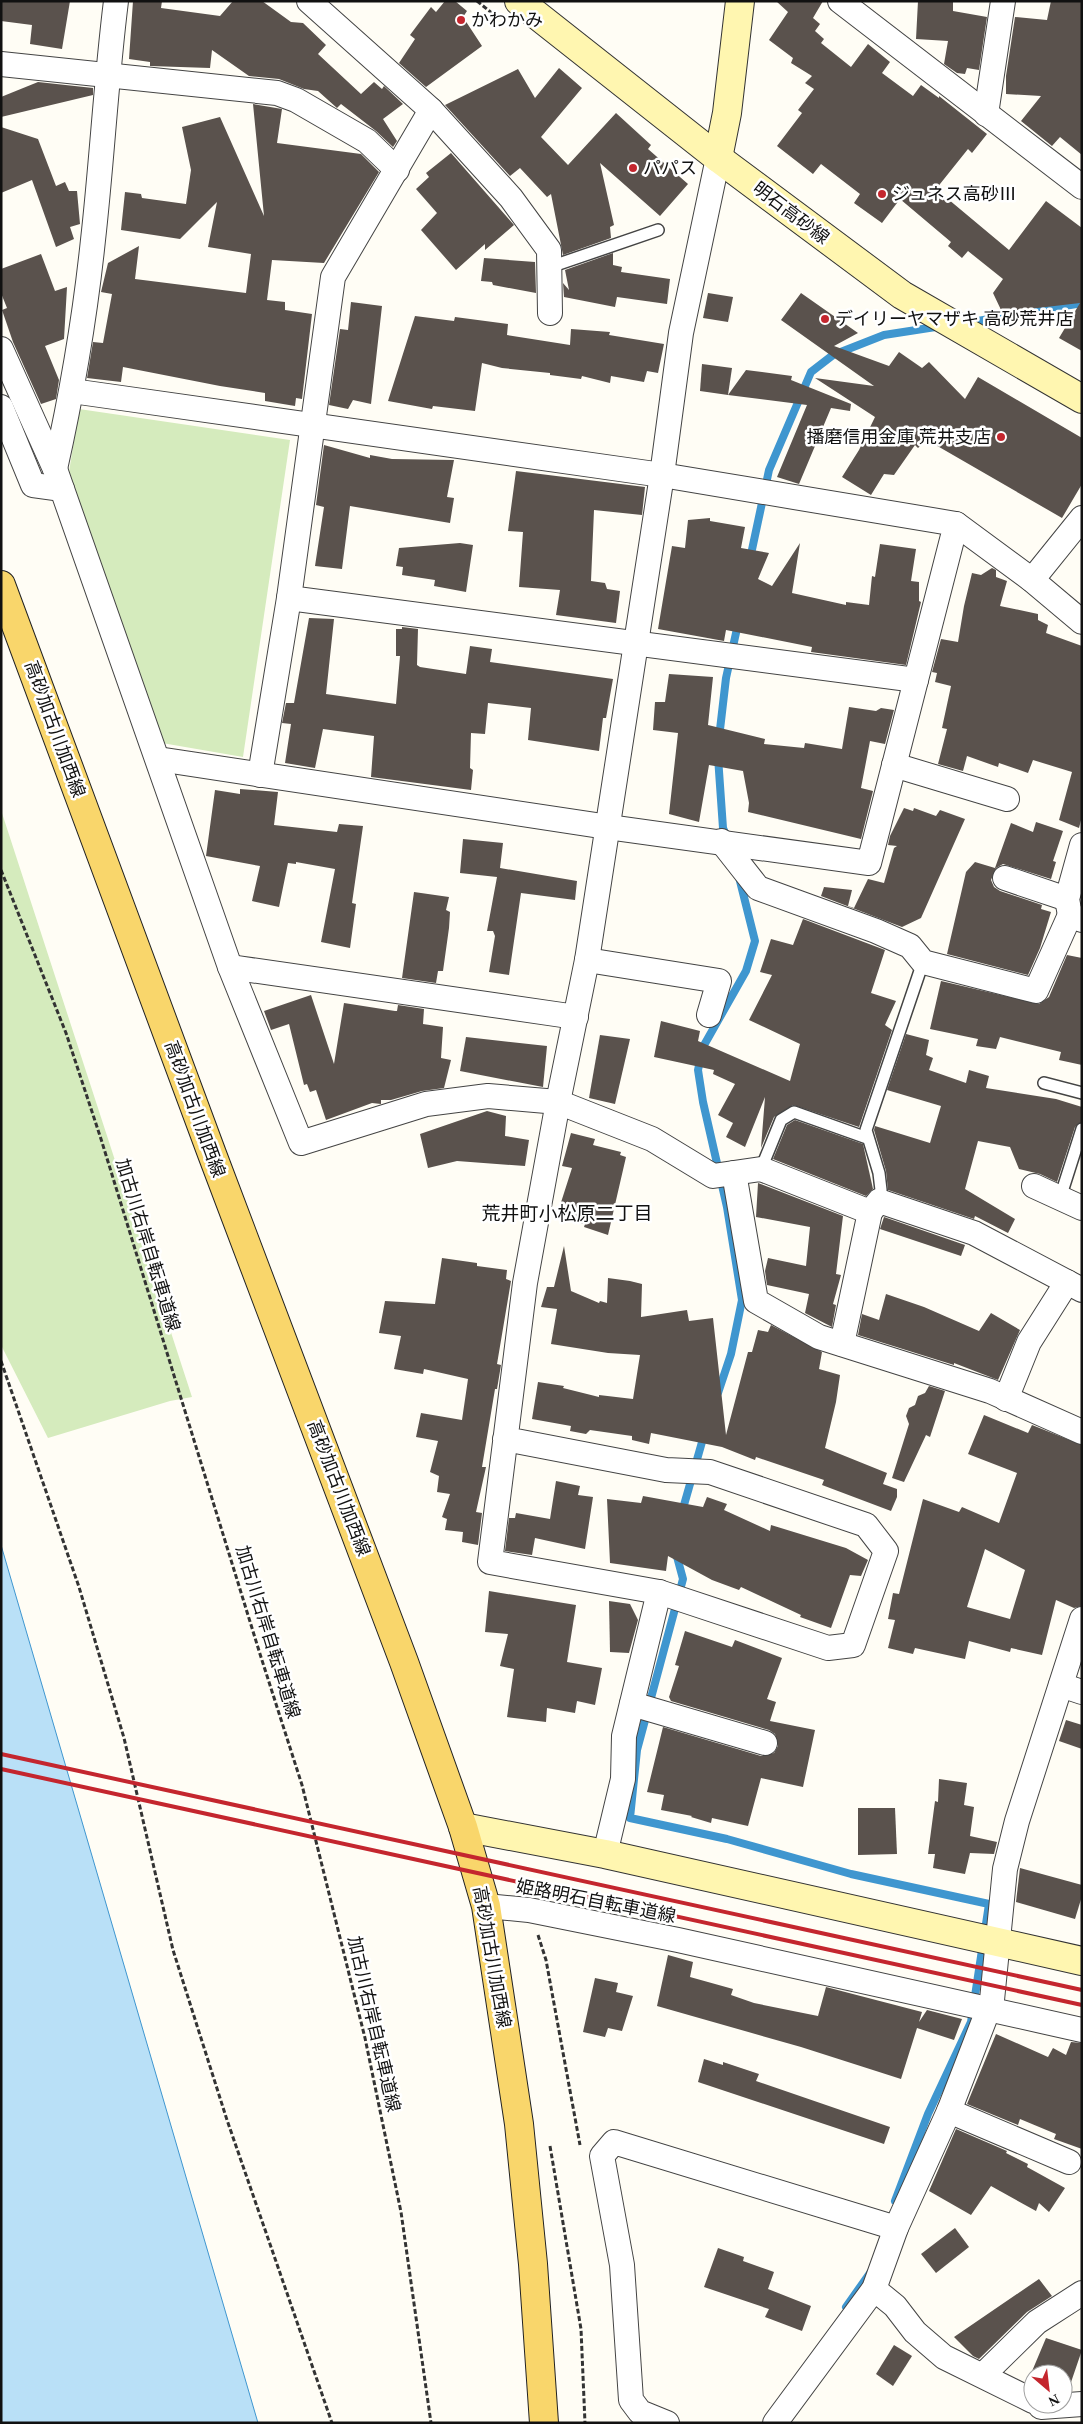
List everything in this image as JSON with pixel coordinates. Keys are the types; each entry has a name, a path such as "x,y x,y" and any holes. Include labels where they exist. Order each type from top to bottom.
{"main road":[{"name":"高砂加古川加西線","path":"1,585 205,1135 346,1507 463,1827 486,1906 519,2124 533,2264 544,2423"}],"street":[{"path":"58,479 93,241 107,76 116,1"},
{"path":"309,1 430,110 510,198 549,250 550,312"},
{"name":"明石高砂線","path":"519,1 718,158 902,295 1082,399"},
{"path":"505,1439 666,1470 710,1472 866,1525 886,1551 853,1645 828,1648 659,1592 490,1562 505,1439 525,1283 558,1102 587,960 634,642 662,475 681,333 727,113 740,1"},
{"path":"840,1 1082,187"},
{"path":"986,114 1003,1"},
{"path":"1,64 277,93 296,100 367,141 397,170"},
{"path":"260,775 288,598 333,277 397,170 430,110"},
{"path":"1,349 58,479 230,967 301,1143 426,1104 488,1096 558,1102 652,1139 713,1176 761,1169 875,1207 974,1232 1074,1286 1029,1342 1006,1398"},
{"path":"72,391 662,475 956,524 1032,580 1082,622"},
{"path":"1,407 33,485 58,479"},
{"path":"1032,580 1082,518"},
{"path":"158,759 608,827 721,841 868,863 956,524"},
{"path":"288,598 916,680"},
{"path":"894,765 1007,800"},
{"path":"721,841 758,888 910,946 923,962 1036,991 1073,912 1082,845"},
{"path":"1005,878 1073,912"},
{"path":"587,960 719,981 709,1015"},
{"path":"230,967 576,1017"},
{"path":"734,1173 756,1301 819,1337 990,1391 1082,1432"},
{"path":"1034,1186 1082,1208"},
{"path":"842,1344 875,1207"},
{"path":"605,1854 623,1779 624,1736 659,1592"},
{"path":"775,2423 874,2289 896,2228 949,2111 989,2008 992,2000 999,1943 999,1914 1005,1869 1017,1821 1071,1689 1081,1626"},
{"path":"632,1704 765,1743"},
{"path":"463,1827 605,1854 1082,1961"},
{"path":"486,1906 539,1912 989,2008 1082,2030"},
{"path":"949,2111 1069,2162"},
{"path":"667,2423 640,2412 631,2400 622,2265 602,2156 614,2142 896,2228"},
{"path":"874,2289 895,2306 915,2332 944,2357 983,2375 1023,2400"},
{"path":"983,2375 1037,2322 1074,2291"}],"lane":[{"path":"550,267 658,230"},
{"path":"875,1207 881,1190 879,1173 866,1130 923,962"},
{"path":"1044,1083 1082,1093"},
{"path":"761,1169 781,1120 794,1112 867,1138"},
{"path":"1060,1198 1082,1129"}],"path":[{"name":"加古川右岸自転車道線","path":"1,870 66,1033 98,1130 302,1785 365,2038 401,2212 431,2423"},
{"path":"1,1361 79,1587 124,1738 173,1950 226,2120 332,2423"},
{"path":"549,2143 581,2329 585,2423"}],"green space":[{"path":"79,409 290,440 243,757 162,743 69,472"},
{"path":"1,810 192,1397 170,1401 48,1438 1,1345"}],"water":[{"path":"1,1545 258,2423 1,2423"}],"building":[{"path":"1,1 70,1 62,49 30,44 32,25 1,21"},
{"path":"133,1 162,1 161,8 220,16 233,1 262,1 291,22 303,23 326,45 318,54 361,94 374,82 382,89 384,86 403,104 383,119 397,141 393,147 341,104 337,108 318,91 304,89 279,79 249,76 212,50 210,68 150,66 150,62 129,59"},
{"path":"445,1 455,1 467,11 463,17 482,46 426,87 399,63 415,39 410,35 431,7 436,12"},
{"path":"776,1 823,1 813,18 820,24 815,31 824,39 821,43 851,67 868,44 890,62 882,73 913,96 921,85 939,98 939,96 987,134 972,153 968,149 936,189 1009,250 1046,201 1082,228 1082,351 1059,338 1080,303 1002,312 993,293 1003,279 968,251 962,258 948,246 951,242 900,199 882,223 854,203 860,194 821,164 813,174 777,146 802,113 798,110 814,89 805,83 812,76 791,63 793,58 769,40 788,12"},
{"path":"918,1 953,1 953,11 987,17 979,70 967,68 965,74 957,73 944,64 948,41 916,39"},
{"path":"1051,1 1082,1 1082,155 1060,137 1052,146 1021,121 1041,96 1006,94 1006,76 1015,17 1047,20"},
{"path":"559,68 582,88 541,137 568,165 616,113 651,145 648,149 688,184 660,216 600,163 614,225 610,227 611,238 563,255 551,194 547,197 520,168 510,176 445,105 518,69 535,98"},
{"path":"38,82 93,88 93,95 1,117 1,97"},
{"path":"253,104 282,109 277,143 361,154 379,172 324,263 272,260 267,300 285,302 285,310 312,314 302,399 296,398 295,406 265,401 265,393 123,367 121,382 87,378 93,342 103,343 112,294 101,292 108,263 139,246 135,279 246,293 251,254 208,247 217,202 180,239 121,230 125,192 141,194 142,198 186,204 191,170 182,127 220,117 264,216"},
{"path":"1,127 38,139 56,186 65,182 69,191 77,191 80,224 70,227 74,239 56,247 32,180 1,193"},
{"path":"451,153 514,225 485,250 485,244 456,270 421,230 437,213 416,189 429,177 426,173"},
{"path":"613,253 613,265 622,267 621,272 670,279 667,304 617,297 615,307 564,297 563,283 569,290 565,270"},
{"path":"41,254 55,291 67,287 64,339 45,346 59,380 56,399 41,404 13,342 2,310 7,308 1,293 1,269"},
{"path":"484,258 535,262 536,293 481,281"},
{"path":"708,293 733,297 728,322 703,318"},
{"path":"801,293 858,333 834,346 889,366 899,352 922,368 929,362 965,399 978,377 1082,438 1082,484 1062,518 927,440 918,448 915,445 894,475 884,474 871,495 842,477 859,450 875,417 815,378 874,386 781,320"},
{"path":"351,302 382,306 371,404 353,400 348,409 329,405 340,329 348,330"},
{"path":"415,316 454,321 455,317 508,324 507,335 570,345 571,329 610,332 609,335 664,344 658,373 647,371 644,382 611,376 610,383 582,376 581,379 550,375 550,373 502,368 482,363 475,411 433,406 432,409 388,401"},
{"path":"702,364 732,368 728,395 700,391"},
{"path":"746,370 792,376 791,380 851,404 850,411 831,408 799,484 777,477 807,405 728,395"},
{"path":"324,445 370,458 370,455 392,459 454,460 447,497 454,498 450,523 350,506 342,569 315,566 324,507 316,505"},
{"path":"516,471 645,487 642,515 594,510 591,581 605,583 607,589 620,591 616,623 556,615 560,590 519,587 523,532 508,531"},
{"path":"710,518 710,521 745,527 741,548 769,553 758,579 772,586 800,543 792,593 846,605 846,602 869,605 872,576 875,577 880,544 916,549 911,581 919,582 919,601 921,602 906,665 811,652 812,647 726,630 724,641 658,629 672,546 685,548 688,520"},
{"path":"460,543 473,545 466,592 434,586 435,580 402,575 403,567 396,566 399,548"},
{"path":"992,568 996,570 996,577 1007,581 1000,606 1038,614 1038,620 1048,625 1046,633 1082,646 1082,816 1079,828 1059,820 1072,772 1033,760 1028,773 999,763 998,767 967,756 963,771 938,764 947,729 942,728 951,686 935,682 937,673 932,672 941,639 958,642 972,573 981,575"},
{"path":"309,618 334,619 326,694 396,704 400,656 396,656 396,629 402,629 402,627 418,629 417,665 420,667 466,674 470,646 492,649 490,662 613,679 606,718 603,718 599,751 528,740 531,708 488,703 485,734 471,733 470,768 473,770 471,790 371,777 374,736 323,729 315,768 285,763 291,724 282,723 286,703 294,703"},
{"path":"669,674 713,677 708,725 765,739 764,744 804,748 805,743 842,749 849,707 876,711 881,708 894,710 885,744 870,741 861,788 873,791 861,839 748,812 749,803 743,771 709,765 699,822 669,814 678,733 653,730 655,702 665,702"},
{"path":"240,789 278,792 274,825 337,832 339,824 363,826 352,903 356,904 350,948 321,942 335,869 296,862 296,864 288,863 279,907 252,901 260,866 206,856 215,790 240,794"},
{"path":"904,808 913,811 914,808 936,816 940,810 965,819 921,918 902,927 821,896 824,887 852,890 848,906 854,908 868,879 884,883 894,848 897,846 888,845 890,836"},
{"path":"1036,822 1063,831 1053,861 1056,862 1051,879 1003,864 996,868 991,880 994,887 1000,891 1042,905 1041,909 1051,912 1040,948 1028,975 947,954 966,872 975,862 995,868 1011,823 1033,832"},
{"path":"463,839 503,843 500,868 577,881 575,900 521,893 509,975 489,972 495,936 493,931 487,931 497,877 460,873"},
{"path":"414,892 449,897 446,910 450,912 449,928 443,971 438,971 436,983 402,978"},
{"path":"803,919 885,950 871,993 896,1001 885,1025 892,1030 859,1127 793,1105 774,1117 761,1148 765,1097 745,1147 726,1137 733,1123 718,1115 735,1084 713,1074 714,1070 654,1057 661,1021 700,1031 698,1041 790,1081 800,1044 749,1020 772,975 760,972 771,939 793,945"},
{"path":"1067,955 1082,958 1082,1065 1059,1060 1061,1052 1000,1037 996,1049 976,1046 978,1039 930,1029 941,981 1039,1004 1049,997"},
{"path":"311,995 334,1064 344,1003 395,1011 397,1011 398,1005 424,1009 423,1024 443,1027 441,1058 451,1060 444,1088 422,1091 391,1100 381,1100 381,1104 372,1103 326,1120 316,1090 310,1092 307,1084 304,1085 289,1024 271,1030 264,1011"},
{"path":"906,1034 929,1040 926,1055 933,1058 929,1070 966,1083 969,1070 989,1076 986,1088 1056,1099 1082,1107 1082,1122 1075,1127 1057,1182 1040,1174 1019,1169 1010,1147 978,1141 965,1189 1015,1219 1008,1233 975,1216 974,1219 888,1190 886,1171 874,1130 875,1126 930,1143 941,1106 887,1090"},
{"path":"600,1035 630,1039 615,1104 589,1098"},
{"path":"466,1037 547,1046 543,1087 460,1071"},
{"path":"487,1111 506,1116 505,1136 529,1140 525,1166 457,1161 428,1168 420,1134"},
{"path":"795,1120 863,1144 873,1189 866,1196 773,1159 787,1125"},
{"path":"571,1133 595,1139 593,1145 621,1152 620,1155 626,1157 608,1235 584,1227 585,1224 556,1218 572,1168 562,1166"},
{"path":"758,1183 843,1216 836,1274 841,1275 833,1304 836,1305 832,1327 805,1313 809,1294 767,1285 765,1271 768,1258 806,1266 810,1227 756,1217"},
{"path":"884,1217 965,1245 961,1256 880,1229"},
{"path":"564,1246 571,1291 599,1303 600,1301 607,1303 608,1278 630,1281 642,1284 641,1317 687,1310 689,1321 713,1318 726,1435 748,1352 752,1352 758,1330 768,1332 771,1325 822,1352 819,1369 840,1375 836,1402 825,1448 887,1473 883,1484 897,1489 897,1497 891,1511 822,1485 824,1480 756,1457 755,1460 722,1447 651,1433 649,1444 632,1440 632,1436 590,1430 586,1434 570,1431 571,1426 532,1419 538,1382 564,1386 563,1388 599,1397 599,1395 633,1399 640,1355 608,1353 551,1344 557,1309 541,1307 547,1287 554,1287"},
{"path":"442,1258 477,1263 477,1266 507,1270 506,1279 511,1281 497,1364 501,1365 497,1389 495,1389 482,1467 486,1467 476,1512 482,1513 478,1545 462,1542 463,1532 445,1530 447,1519 442,1517 450,1494 437,1492 439,1476 430,1472 438,1441 416,1437 421,1413 462,1420 468,1379 424,1369 423,1374 394,1369 401,1336 379,1333 385,1301 435,1304"},
{"path":"886,1294 924,1307 979,1331 991,1313 1020,1330 998,1380 954,1363 954,1365 858,1335 862,1314 879,1320"},
{"path":"929,1386 945,1391 930,1437 926,1435 904,1482 892,1478 909,1424 906,1416 909,1408 915,1405 918,1396 925,1393"},
{"path":"984,1415 1028,1433 1032,1425 1082,1445 1082,1606 1074,1608 1056,1600 1042,1655 1011,1648 1010,1652 969,1641 965,1659 915,1648 913,1654 888,1648 895,1620 888,1619 893,1593 899,1594 923,1499 959,1512 962,1507 999,1523 1017,1473 968,1454","holes":["985,1549 1025,1570 1010,1619 967,1607"]},
{"path":"556,1481 580,1486 578,1495 593,1497 585,1549 535,1538 532,1555 505,1551 509,1518 515,1518 516,1513 550,1519"},
{"path":"643,1496 703,1507 707,1497 727,1504 724,1510 770,1531 771,1525 846,1548 868,1560 861,1576 850,1575 831,1628 800,1617 801,1615 741,1587 739,1590 712,1580 668,1556 666,1571 610,1563 607,1499 641,1503"},
{"path":"489,1591 576,1605 567,1662 602,1668 595,1705 577,1701 575,1713 547,1708 546,1722 507,1717 514,1669 500,1666 508,1634 485,1632"},
{"path":"609,1601 630,1604 638,1620 629,1653 610,1652"},
{"path":"685,1631 732,1647 735,1640 782,1658 767,1699 776,1702 770,1721 815,1730 803,1787 761,1778 748,1826 712,1818 711,1823 692,1816 661,1810 664,1795 647,1792 663,1727 761,1756 774,1753 778,1746 775,1734 769,1730 671,1701 669,1697 679,1666 675,1665"},
{"path":"1066,1720 1082,1725 1082,1749 1059,1741"},
{"path":"939,1779 967,1783 964,1805 974,1807 970,1836 997,1842 994,1854 970,1853 965,1874 933,1868 935,1854 928,1854 935,1801 938,1802"},
{"path":"858,1808 895,1808 897,1854 858,1855"},
{"path":"1020,1868 1082,1885 1082,1896 1075,1919 1016,1902"},
{"path":"668,1955 693,1962 690,1977 733,1989 731,1995 754,2003 818,2016 826,1987 922,2012 919,2022 927,2010 962,2019 954,2040 917,2028 901,2079 801,2047 657,2006"},
{"path":"595,1978 618,1983 616,1992 633,1996 622,2031 608,2028 605,2037 583,2032"},
{"path":"996,2034 1048,2057 1053,2048 1066,2055 1071,2042 1082,2043 1082,2149 1054,2139 1056,2134 1020,2119 1018,2125 967,2104"},
{"path":"704,2059 723,2065 723,2062 759,2074 756,2081 890,2127 884,2144 698,2082"},
{"path":"956,2129 1007,2151 1006,2153 1028,2164 1027,2167 1065,2188 1049,2212 1039,2203 1036,2211 991,2186 971,2215 929,2191"},
{"path":"955,2228 969,2247 936,2273 921,2254"},
{"path":"718,2248 744,2257 743,2261 774,2272 768,2289 811,2306 802,2331 765,2317 769,2309 704,2287"},
{"path":"1039,2279 1052,2296 1027,2312 979,2359 973,2356 954,2337"},
{"path":"1046,2338 1082,2350 1073,2376 1073,2364 1035,2364"},
{"path":"894,2345 912,2356 893,2386 876,2374"}],"waterway":[{"path":"966,323 1082,303"},
{"path":"750,559 769,470 811,372 833,355 884,335 942,326"},
{"path":"719,738 726,678 738,624"},
{"path":"718,757 723,828 727,838"},
{"path":"718,1393 731,1354 742,1300 727,1207 703,1102 698,1070 703,1047 746,971 755,941 739,877"},
{"path":"682,1512 704,1435"},
{"path":"676,1553 683,1579 637,1750 630,1818 727,1839 851,1874 989,1904 971,2022 928,2114 895,2201"},
{"path":"846,2307 870,2273"}],"railway":[{"path":"1,1754 1082,1990"},
{"path":"1,1769 1082,2005"}],"place":[{"name":"かわかみ","path":"461,20"},
{"name":"パパス","path":"633,168"},
{"name":"ジュネス高砂Ⅲ","path":"882,194"},
{"name":"デイリーヤマザキ 高砂荒井店","path":"825,319"},
{"name":"播磨信用金庫 荒井支店","path":"1001,437"}],"district":[{"name":"荒井町小松原二丁目","path":"567,1213"}]}
